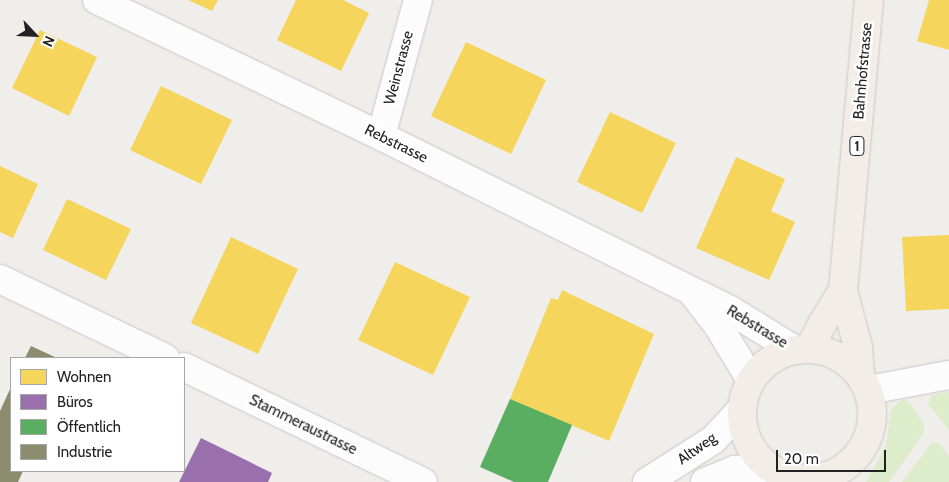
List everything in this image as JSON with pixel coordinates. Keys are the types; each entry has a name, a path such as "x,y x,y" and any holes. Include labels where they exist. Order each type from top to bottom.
{"main road":[{"name":"Bahnhofstrasse","path":"864,382 858,347 844,291 869,0"},
{"name":"Bahnhofstrasse","path":"802,349 822,324 844,291"},
{"path":"802,349 838,356 864,382 873,412 870,433 860,453 844,468 825,480 787,477 771,469 747,441 741,410 751,380 763,365 802,349"}],"street":[{"name":"Rebstrasse","path":"97,0 381,136 730,310 802,349"},
{"name":"Weinstrasse","path":"381,136 418,0"},
{"path":"0,279 163,357"},
{"name":"Rebstrasse","path":"693,292 718,324 751,380"},
{"name":"Stammeraustrasse","path":"185,367 423,482"},
{"path":"864,382 949,375"},
{"name":"Altweg","path":"647,482 713,440 741,410"},
{"path":"705,482 734,470 771,469"}],"green space":[{"path":"949,392 949,430 928,404 932,395"},
{"path":"904,399 911,404 924,424 923,434 889,482 866,482 886,445 891,409"},
{"path":"931,443 939,443 949,456 949,482 902,482"}],"building: Wohnen":[{"path":"188,0 218,0 212,11"},
{"path":"296,0 343,0 369,13 341,71 277,40"},
{"path":"929,0 949,0 949,50 917,41"},
{"path":"40,30 97,57 69,116 12,88"},
{"path":"466,42 546,80 511,154 431,116"},
{"path":"161,86 232,120 201,184 130,150"},
{"path":"610,112 676,143 642,213 577,182"},
{"path":"736,157 785,179 771,211 795,222 769,280 696,248"},
{"path":"0,166 38,184 13,238 0,232"},
{"path":"67,199 131,229 106,280 43,250"},
{"path":"949,235 949,309 906,311 902,237"},
{"path":"231,237 298,269 258,354 191,323"},
{"path":"395,262 470,297 433,375 358,340"},
{"path":"562,290 654,334 609,441 510,399 551,298 558,300"}],"building: Büros":[{"path":"201,438 272,473 268,482 179,482"}],"building: Öffentlich":[{"path":"510,399 572,425 548,482 514,482 480,467"}],"building: Industrie":[{"path":"31,346 55,357 26,357"},
{"path":"10,389 10,472 23,472 18,482 0,482 0,411"}]}
